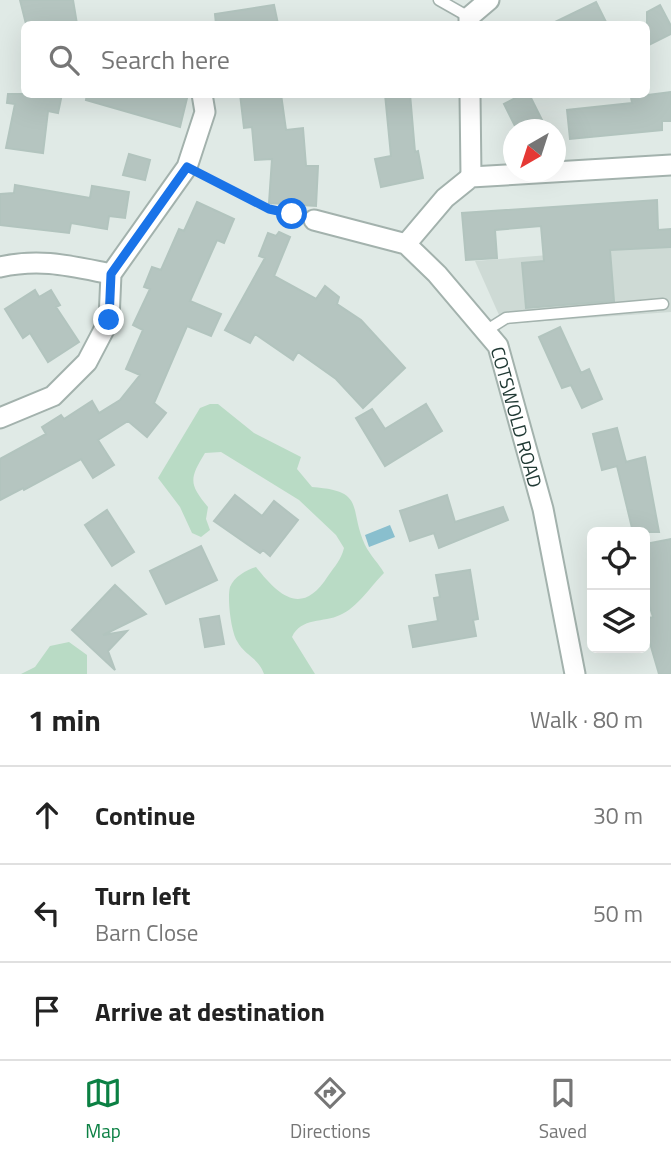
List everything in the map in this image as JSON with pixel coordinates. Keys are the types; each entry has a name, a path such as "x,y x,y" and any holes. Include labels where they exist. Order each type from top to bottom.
{"street":[{"path":"469,21 489,0"},
{"path":"0,418 53,396 87,362 109,320 111,274 187,167 205,112 203,98"},
{"path":"470,98 471,177"},
{"path":"406,244 445,198 471,177 671,165"},
{"name":"COTSWOLD ROAD","path":"314,220 406,244 437,274 498,346 543,509 575,674"},
{"path":"0,267 28,261 48,262 111,274"}],"lane":[{"path":"439,0 469,21"},
{"path":"487,330 506,318 663,304"}],"path":[{"path":"187,167 269,209 314,220"}],"shaded area":[{"path":"671,245 671,312 503,324 475,261"}],"green space":[{"path":"218,404 254,433 301,457 297,469 312,487 329,489 348,497 353,504 365,545 384,573 346,612 307,623 296,631 292,637 315,674 264,674 235,636 229,592 237,577 256,567 273,586 291,598 309,596 318,589 341,556 344,548 336,535 299,500 221,452 205,453 194,475 194,487 208,507 206,519 210,530 201,537 192,533 180,507 158,478 200,408"},
{"path":"69,642 87,655 87,674 21,674 35,667 50,646"}],"water":[{"path":"390,525 395,537 369,547 365,535"}],"building":[{"path":"20,0 73,0 76,21 25,21"},
{"path":"596,2 606,21 557,21"},
{"path":"274,5 277,21 216,21 215,14"},
{"path":"660,5 671,26 671,34 650,44 650,21 647,21 647,12"},
{"path":"671,92 671,121 662,121 662,130 570,139 567,110 632,103 631,98 650,98 650,95"},
{"path":"8,94 21,94 21,98 61,98 58,113 48,111 43,153 6,148 15,104 7,103"},
{"path":"86,98 187,98 180,127"},
{"path":"240,98 282,98 286,130 303,128 306,166 318,166 316,206 269,203 272,159 255,160 252,127 244,128"},
{"path":"385,98 410,98 415,152 418,151 423,178 381,187 375,159 391,156"},
{"path":"515,98 531,98 542,119 512,119 504,104"},
{"path":"129,154 150,160 145,180 123,175"},
{"path":"15,185 90,198 92,186 129,192 125,218 109,216 107,229 71,223 69,233 0,225 0,194 14,193"},
{"path":"657,200 658,230 671,229 671,247 610,250 614,301 526,308 522,263 544,261 541,226 495,230 497,258 466,260 462,213"},
{"path":"197,202 234,219 224,243 217,240 190,301 221,314 211,336 187,326 154,403 166,413 147,437 128,421 98,440 114,465 93,478 81,459 0,500 0,459 46,434 42,427 61,415 64,419 92,401 99,413 120,400 140,375 126,369 143,330 133,325 150,289 144,287 152,267 161,270 179,229 184,231"},
{"path":"279,232 290,237 274,276 316,299 325,286 339,297 337,304 361,320 405,368 363,408 336,379 298,352 293,360 255,334 250,343 225,330 265,258 259,256 268,233 276,236"},
{"path":"35,290 39,297 51,290 60,305 56,307 79,342 48,362 30,333 23,338 5,309"},
{"path":"560,327 581,373 589,369 602,399 582,408 571,385 562,388 539,337"},
{"path":"426,404 442,431 385,466 356,418 372,409 385,429"},
{"path":"617,428 626,462 645,457 659,532 650,532 650,527 632,527 617,466 602,470 593,434"},
{"path":"235,495 262,516 274,501 298,520 270,556 263,550 260,553 214,521"},
{"path":"447,495 455,522 503,507 508,520 439,548 434,533 410,541 400,511"},
{"path":"107,510 134,552 112,566 85,525"},
{"path":"671,539 671,674 659,674 650,643 650,618 653,617 650,607 650,543"},
{"path":"201,546 217,580 166,604 150,571"},
{"path":"470,570 478,619 473,620 476,636 413,647 409,626 438,621 434,598 440,597 436,575"},
{"path":"115,585 146,614 103,635 127,631 108,651 115,670 72,630"},
{"path":"219,616 224,644 205,647 200,619"}],"route":[{"path":"109,320 111,274 187,167 269,209 292,214"}]}
